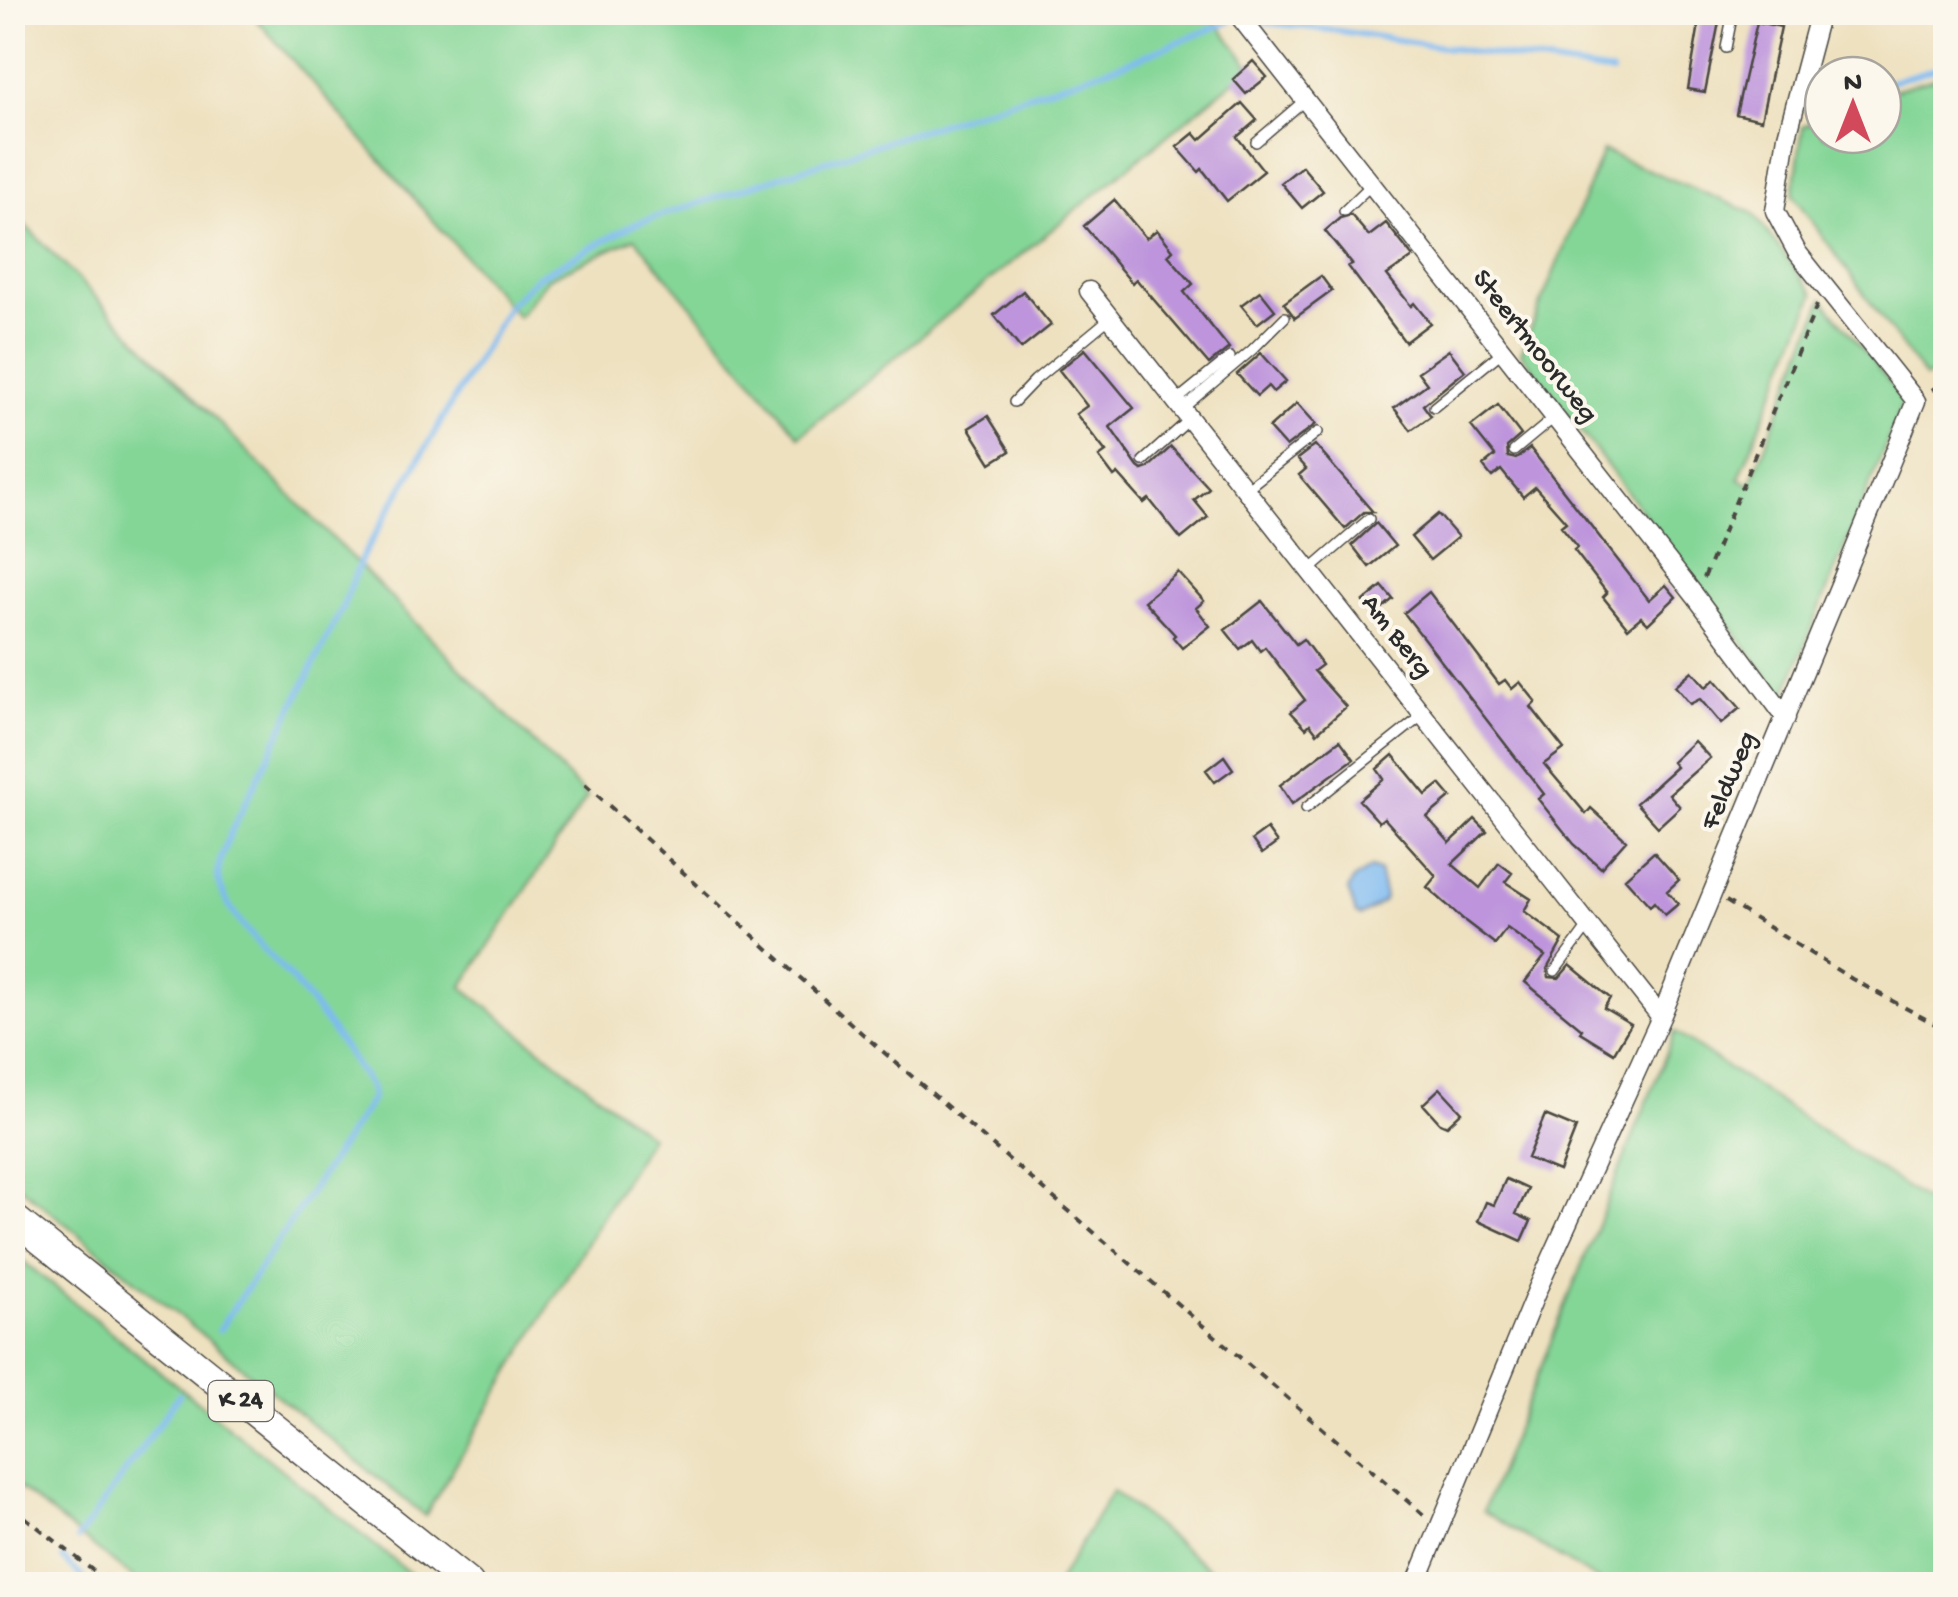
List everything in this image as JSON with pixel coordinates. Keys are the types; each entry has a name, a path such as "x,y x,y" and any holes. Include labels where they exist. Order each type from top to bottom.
{"main road":[{"name":"K 24","path":"12,1217 469,1584"}],"street":[{"name":"Steertmoorweg","path":"1236,12 1696,597 1786,718"},
{"name":"Feldweg","path":"1416,1584 1538,1288 1713,893 1916,401 1796,252 1775,212 1787,136 1820,12"},
{"name":"Am Berg","path":"1089,291 1661,1016"}],"lane":[{"path":"1726,48 1733,12"},
{"path":"1256,142 1306,100"},
{"path":"1344,211 1372,184"},
{"path":"1182,410 1252,350 1284,316"},
{"path":"1014,402 1034,380 1110,318"},
{"path":"1434,407 1503,351"},
{"path":"1143,461 1230,357"},
{"path":"1514,451 1555,418"},
{"path":"1246,490 1318,432"},
{"path":"1309,571 1369,519"},
{"path":"1306,808 1423,715"},
{"path":"1555,972 1589,925"}],"path":[{"path":"1696,597 1824,287"},
{"path":"585,784 866,1038 1440,1528"},
{"path":"1713,893 1852,979 1946,1030"},
{"path":"12,1507 110,1584"}],"green space":[{"path":"251,13 1209,13 1251,67 799,436 635,238 548,278 518,317"},
{"path":"1945,75 1945,369 1925,378 1793,195 1803,126 1803,155 1903,155 1903,87"},
{"path":"1603,151 1753,213 1814,294 1739,478 1750,485 1823,299 1904,400 1784,697 1521,353"},
{"path":"12,212 587,797 462,987 650,1136 425,1516 13,1181"},
{"path":"1675,1032 1945,1214 1945,1584 1604,1584 1483,1511"},
{"path":"13,1253 423,1584 141,1584 13,1483"},
{"path":"1112,1491 1229,1584 1057,1584"}],"water":[{"path":"1371,868 1379,871 1385,897 1361,916 1356,914 1348,890 1353,880"}],"building":[{"path":"1700,18 1719,22 1705,92 1688,89"},
{"path":"1757,22 1781,27 1761,120 1736,114"},
{"path":"1253,61 1267,77 1246,94 1233,79"},
{"path":"1242,103 1257,120 1237,137 1264,171 1227,201 1202,169 1199,172 1177,147 1194,133 1200,140"},
{"path":"1302,166 1323,191 1302,208 1281,183"},
{"path":"1114,200 1146,238 1157,230 1173,250 1168,255 1193,284 1184,292 1229,348 1209,364 1084,226"},
{"path":"1351,215 1369,236 1386,223 1413,257 1387,275 1430,323 1405,342 1325,231 1340,218"},
{"path":"1321,276 1332,291 1295,318 1284,303"},
{"path":"1023,291 1051,325 1021,349 994,315"},
{"path":"1260,291 1275,310 1257,324 1241,305"},
{"path":"1085,349 1134,408 1110,427 1138,467 1148,468 1171,447 1209,488 1194,500 1208,517 1181,539 1149,499 1144,503 1118,474 1114,477 1099,457 1106,452 1076,414 1087,406 1059,370"},
{"path":"1449,350 1465,371 1423,405 1431,416 1411,430 1394,408 1427,384 1418,372"},
{"path":"1261,353 1286,381 1273,392 1268,386 1257,396 1237,374"},
{"path":"1297,403 1316,424 1286,447 1269,428"},
{"path":"1498,405 1521,435 1507,447 1508,457 1516,459 1530,448 1649,600 1666,585 1676,597 1648,624 1641,617 1628,628 1574,550 1578,547 1561,526 1566,522 1535,487 1523,497 1501,470 1492,477 1483,466 1495,456 1471,426"},
{"path":"988,416 1010,451 991,463 969,428"},
{"path":"1315,445 1373,512 1364,512 1345,529 1299,475 1306,469 1297,459"},
{"path":"1438,514 1458,537 1430,560 1411,537"},
{"path":"1376,523 1395,546 1369,567 1352,545"},
{"path":"1178,572 1204,601 1196,608 1210,626 1182,648 1144,601"},
{"path":"1382,586 1393,599 1374,615 1363,602"},
{"path":"1429,592 1499,684 1505,680 1512,689 1520,682 1536,702 1531,707 1564,749 1544,764 1586,814 1591,808 1626,840 1601,868 1574,844 1538,799 1544,794 1404,613"},
{"path":"1262,601 1296,644 1303,639 1322,665 1314,671 1346,707 1317,733 1310,724 1306,728 1291,712 1305,700 1265,647 1260,651 1252,640 1240,649 1225,630"},
{"path":"1692,671 1706,687 1715,679 1740,708 1721,724 1700,699 1690,704 1675,686"},
{"path":"1340,740 1354,759 1292,804 1280,785"},
{"path":"1694,741 1710,758 1669,794 1680,807 1658,827 1636,803 1676,767 1672,762"},
{"path":"1393,755 1426,795 1440,784 1451,797 1427,817 1450,843 1475,819 1487,831 1452,864 1480,888 1499,863 1512,873 1505,882 1531,899 1524,911 1563,940 1547,969 1549,977 1559,978 1570,965 1610,998 1604,1008 1631,1024 1614,1053 1580,1032 1582,1029 1525,982 1545,956 1507,928 1495,944 1465,921 1427,887 1436,876 1384,818 1379,822 1359,800 1384,779 1377,769"},
{"path":"1224,756 1233,769 1215,782 1206,770"},
{"path":"1267,829 1277,843 1262,854 1252,840"},
{"path":"1654,852 1679,880 1667,891 1678,904 1665,915 1654,902 1650,906 1625,878"},
{"path":"1440,1088 1462,1112 1447,1126 1423,1104"},
{"path":"1545,1115 1576,1128 1559,1171 1527,1158"},
{"path":"1506,1179 1528,1189 1516,1214 1531,1221 1522,1241 1478,1221 1486,1202 1494,1205"}],"waterway":[{"path":"1253,21 1612,73"},
{"path":"219,1330 372,1099 371,1089 327,1024 228,904 221,889 219,865 229,836 343,606 361,559 508,306 537,277 635,224 1125,63 1229,22"},
{"path":"1903,78 1946,65"},
{"path":"78,1539 179,1395"},
{"path":"63,1558 89,1584"}]}
